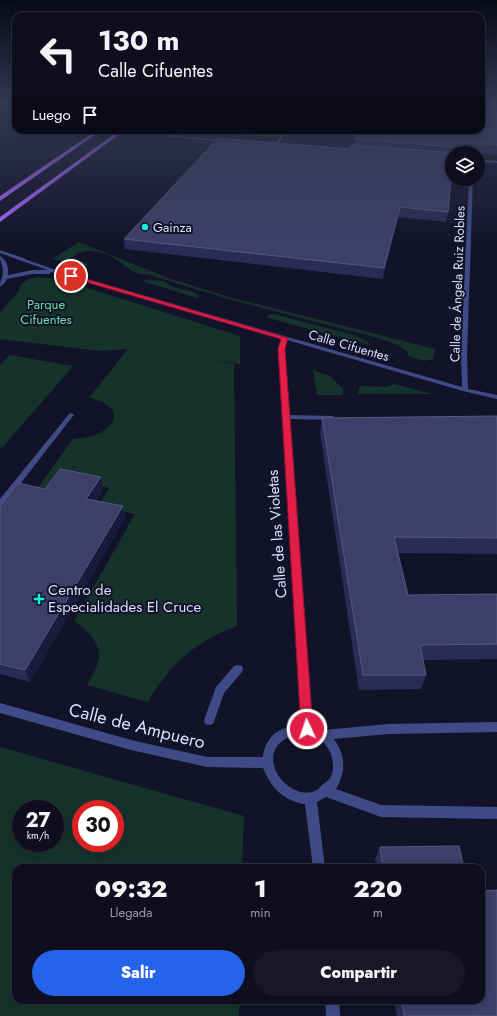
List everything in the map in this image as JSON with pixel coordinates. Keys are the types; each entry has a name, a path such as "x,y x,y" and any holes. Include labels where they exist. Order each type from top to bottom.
{"main road":[{"path":"0,199 69,151"},
{"path":"0,220 94,151"}],"street":[{"path":"485,161 497,162"},
{"name":"Calle de Ángela Ruiz Robles","path":"465,390 464,355 471,186"},
{"name":"Calle Cifuentes","path":"0,251 57,272 497,398"},
{"path":"0,257 7,263"},
{"path":"7,263 24,260"},
{"path":"0,285 6,277 7,263"},
{"name":"Calle Cifuentes","path":"0,276 6,277 33,272 57,272"},
{"name":"Calle de las Violetas","path":"284,338 282,349 307,729"},
{"path":"0,504 71,415"},
{"path":"286,416 342,418"},
{"path":"209,720 220,690 238,668"},
{"name":"Calle de Ampuero","path":"0,708 131,745 207,762 267,763"},
{"path":"322,735 388,729 497,727"},
{"path":"297,728 307,729 322,735 330,742 336,752 338,773 333,784 326,791 310,798 298,797 286,793 276,785 270,775 267,763 268,752 272,743 287,731 297,728"},
{"path":"326,791 381,811 497,813"},
{"path":"310,798 318,864"},
{"path":"332,1004 333,1016"}],"green space":[{"path":"79,242 168,278 229,297 435,349 433,359 424,361 408,356 408,352 398,345 378,338 228,299 150,275 137,273 112,256 101,252 88,251 77,254 73,257 78,261 85,262 88,266 52,259"},
{"name":"Parque Cifuentes","path":"38,277 59,279 240,336 240,364 214,360 234,364 237,626 209,639 185,655 165,676 148,702 87,685 97,666 99,659 98,647 88,632 74,621 135,514 98,507 109,488 61,478 48,496 34,493 73,439 96,435 110,425 114,415 112,410 103,402 89,398 128,349 99,351 0,339 0,312 18,292 21,284 29,279"},
{"path":"144,280 164,281 172,287 194,292 200,296 197,298 145,282"},
{"path":"274,314 353,335 368,341 369,345 268,318 267,315"},
{"path":"9,355 73,366 2,448 0,447 0,365"},
{"path":"313,370 330,376 343,389 343,395 317,395"},
{"path":"394,384 432,394 358,394 360,386 388,387"},
{"path":"0,747 244,816 242,864 12,864 12,1004 240,1004 239,1016 0,1016"}],"building":[{"path":"206,151 445,152 445,186 451,186 448,212 400,207 384,268 124,239"},
{"path":"497,416 497,538 394,537 408,595 497,594 497,644 420,645 426,675 363,675 322,418"},
{"name":"Centro de Especialidades El Cruce","path":"60,469 101,477 86,499 123,506 25,670 0,664 0,506 18,483 45,489"},
{"path":"459,846 463,864 382,864 380,847"},
{"path":"497,890 497,1016 404,1016 402,1004 485,1004 485,891"}],"place":[{"name":"Gainza","path":"145,227"},
{"name":"Centro de Especialidades El Cruce","path":"39,599"}],"route":[{"path":"71,276 284,338 282,349 307,729"}]}
